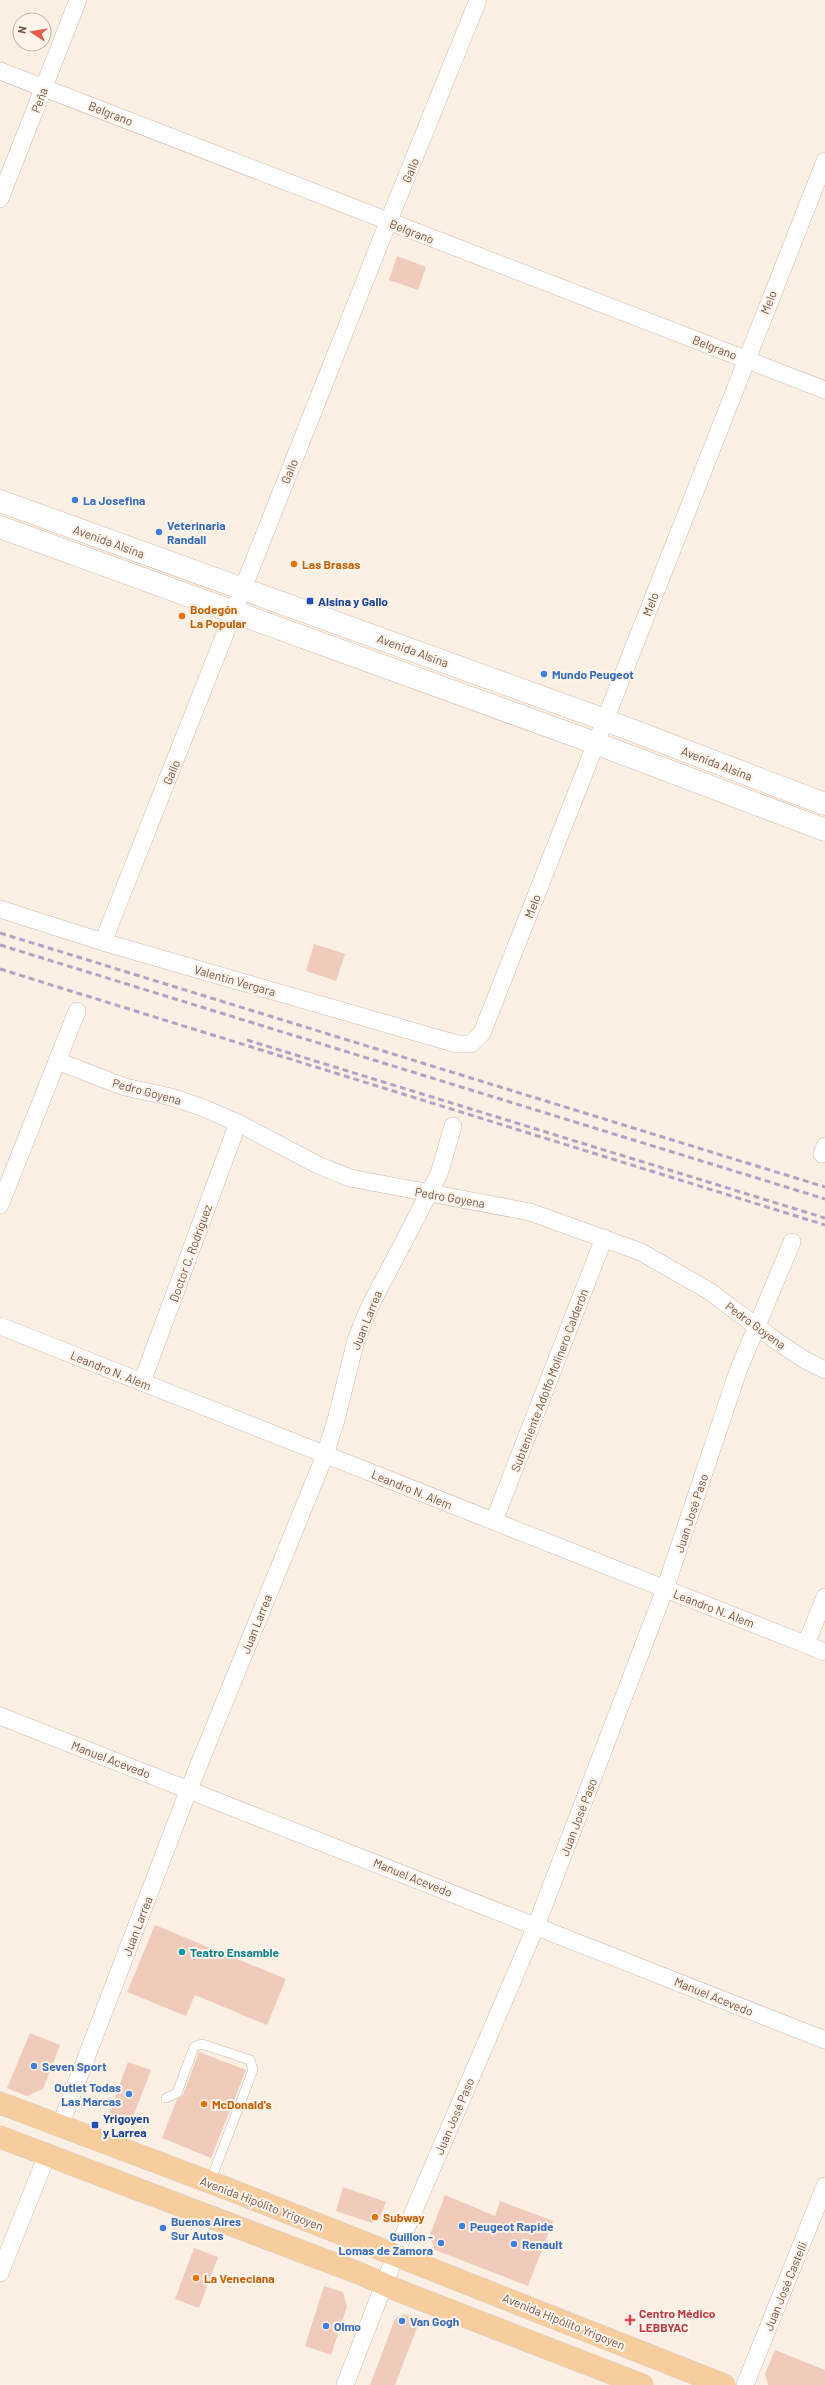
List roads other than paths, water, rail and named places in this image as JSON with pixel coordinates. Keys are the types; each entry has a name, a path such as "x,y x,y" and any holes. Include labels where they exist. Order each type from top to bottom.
{"main road":[{"name":"Avenida Alsina","path":"0,501 242,590 305,610 605,720 825,804"},
{"name":"Avenida Alsina","path":"0,527 595,743 825,830"},
{"name":"Avenida Hipólito Yrigoyen","path":"0,2103 210,2182 724,2385"},
{"path":"0,2137 247,2229 642,2385"}],"street":[{"name":"Peña","path":"0,199 78,0"},
{"name":"Gallo","path":"104,942 388,222 478,0"},
{"name":"Belgrano","path":"0,71 825,390"},
{"name":"Melo","path":"471,1044 482,1033 825,161"},
{"name":"Valentín Vergara","path":"0,909 104,942 457,1044 471,1044"},
{"path":"0,1205 77,1011"},
{"name":"Pedro Goyena","path":"57,1061 125,1087 171,1097 238,1123 318,1165 350,1178 530,1212 641,1252 680,1273 756,1324 805,1360 825,1370"},
{"name":"Doctor C. Rodríguez","path":"142,1382 238,1123"},
{"name":"Juan Larrea","path":"60,2126 189,1789 324,1454 336,1420 358,1333 369,1308 439,1174 453,1126"},
{"name":"Subteniente Adolfo Molinero Calderón","path":"494,1521 604,1238"},
{"name":"Juan José Paso","path":"345,2385 395,2255 536,1926 665,1589 738,1371 756,1324 792,1242"},
{"name":"Leandro N. Alem","path":"0,1326 825,1652"},
{"path":"806,1644 825,1597"},
{"name":"Manuel Acevedo","path":"0,1716 825,2040"},
{"path":"0,2273 46,2155"},
{"name":"Juan José Castelli","path":"745,2385 825,2186"}],"lane":[{"path":"166,2098 177,2093 194,2048 202,2044 250,2060 253,2070 210,2182"}],"railway":[{"path":"0,933 825,1187"},
{"path":"0,945 825,1199"},
{"path":"0,969 825,1225"},
{"path":"247,1040 825,1218"}],"place":[{"name":"La Josefina","path":"75,500"},
{"name":"Veterinaria Randall","path":"159,532"},
{"name":"Las Brasas","path":"294,564"},
{"name":"Alsina y Gallo","path":"310,601"},
{"name":"Bodegón La Popular","path":"182,616"},
{"name":"Mundo Peugeot","path":"544,674"},
{"name":"Teatro Ensamble","path":"182,1952"},
{"name":"Seven Sport","path":"34,2066"},
{"name":"Outlet Todas Las Marcas","path":"129,2094"},
{"name":"McDonald's","path":"204,2104"},
{"name":"Yrigoyen y Larrea","path":"95,2125"},
{"name":"Subway","path":"375,2217"},
{"name":"Peugeot Rapide","path":"462,2226"},
{"name":"Buenos Aires Sur Autos","path":"163,2228"},
{"name":"Guillon - Lomas de Zamora","path":"441,2243"},
{"name":"Renault","path":"514,2244"},
{"name":"La Veneciana","path":"196,2278"},
{"name":"Centro Médico LEBBYAC","path":"630,2320"},
{"name":"Van Gogh","path":"402,2321"},
{"name":"Olmo","path":"326,2326"}]}
